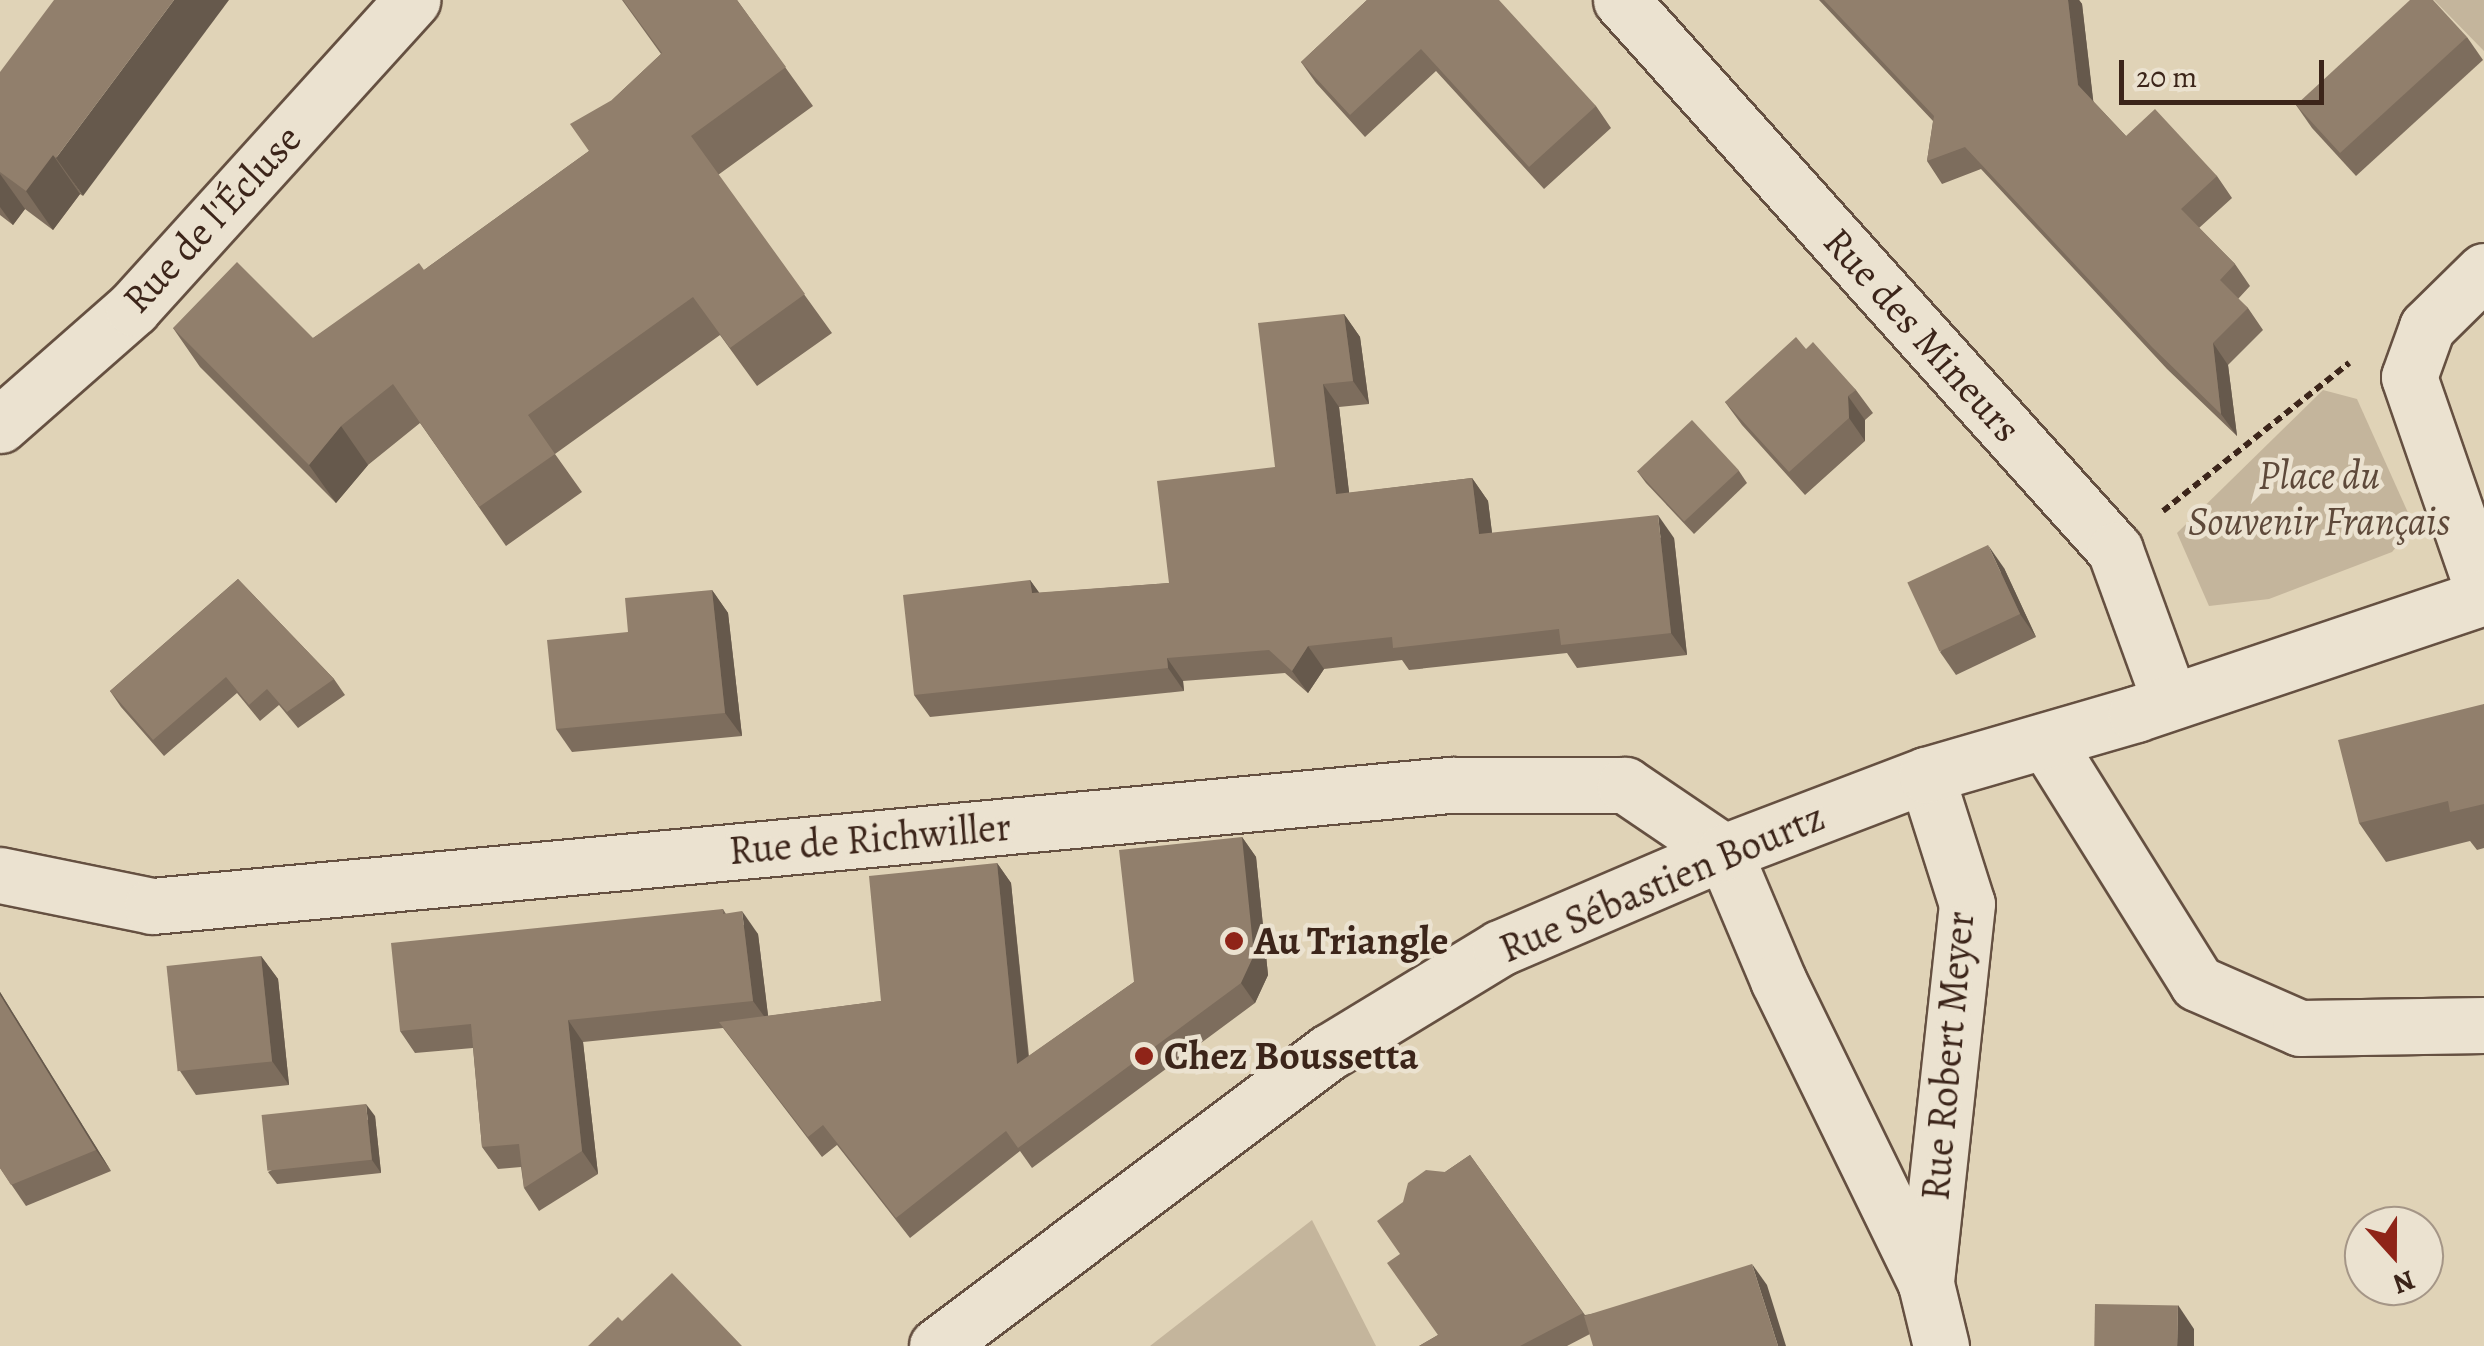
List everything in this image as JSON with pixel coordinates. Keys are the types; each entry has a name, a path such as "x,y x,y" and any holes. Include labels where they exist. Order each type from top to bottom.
{"street":[{"name":"Rue de l'Écluse","path":"0,425 133,308 412,0"},
{"name":"Rue des Mineurs","path":"1621,0 2114,550 2153,707"},
{"path":"2484,272 2428,327 2409,377 2484,596"},
{"name":"Rue Sébastien Bourtz","path":"937,1346 1328,1052 1500,948 1724,852 1926,775 2153,707 2484,596"},
{"path":"2046,741 2197,983 2300,1028 2484,1025"},
{"name":"Rue Robert Meyer","path":"1926,775 1967,904 1926,1284"},
{"name":"Rue de Richwiller","path":"0,875 152,906 1450,785 1625,785 1724,852"},
{"name":"Rue Robert Meyer","path":"1724,852 1778,980 1926,1284 1941,1346"}],"path":[{"path":"2114,550 2350,362 2428,327"}],"green space":[{"path":"2434,0 2484,0 2484,51"},
{"name":"Place du Souvenir Français","path":"2323,390 2357,399 2414,526 2392,552 2269,599 2209,606 2177,533"},
{"path":"1312,1220 1376,1346 1150,1346"}],"building":[{"path":"54,0 174,0 56,158 53,155 26,191 0,172 0,72"},
{"path":"623,0 737,0 786,67 691,136 805,294 730,348 693,297 528,415 555,454 479,507 393,384 341,426 309,465 173,328 237,262 313,338 419,263 424,270 589,151 570,124 612,100 662,53"},
{"path":"1367,0 1499,0 1596,106 1529,167 1421,49 1350,115 1301,62"},
{"path":"1824,0 2068,0 2078,85 2126,136 2155,109 2217,176 2181,209 2235,264 2220,280 2248,308 2213,343 2221,414 2152,347 1965,147 1927,161 1934,116"},
{"path":"2410,0 2433,0 2467,37 2340,153 2296,105"},
{"path":"1344,314 1353,381 1323,384 1336,494 1472,478 1479,534 1658,515 1671,633 1561,645 1559,629 1393,648 1392,637 1308,646 1292,671 1269,650 1167,658 1168,668 914,695 903,595 1030,580 1032,593 1169,583 1157,481 1275,467 1258,323"},
{"path":"1796,337 1806,349 1813,342 1856,390 1848,396 1849,418 1789,472 1725,402"},
{"path":"1692,420 1739,470 1684,522 1637,471"},
{"path":"1988,545 2020,614 1939,651 1907,583"},
{"path":"238,579 334,679 287,712 267,689 249,705 226,677 153,740 110,691"},
{"path":"712,590 725,713 556,729 547,640 628,632 625,598"},
{"path":"2484,704 2484,804 2450,812 2448,801 2359,823 2338,740"},
{"path":"1242,837 1254,955 1241,983 1018,1148 1006,1131 896,1218 823,1125 808,1137 719,1022 881,1001 869,876 997,863 1017,1064 1134,982 1119,850"},
{"path":"723,909 723,914 742,911 753,1001 568,1020 582,1151 524,1188 519,1144 482,1147 471,1024 400,1031 391,943"},
{"path":"261,956 272,1061 178,1071 167,966"},
{"path":"0,995 96,1150 11,1185 0,1168"},
{"path":"366,1104 372,1160 267,1171 262,1115"},
{"path":"1470,1155 1583,1313 1520,1346 1419,1346 1438,1335 1387,1263 1400,1254 1377,1221 1403,1202 1408,1183 1426,1170 1445,1172"},
{"path":"1752,1264 1778,1346 1593,1346 1584,1316"},
{"path":"672,1273 742,1346 588,1346 618,1317 622,1321"},
{"path":"2095,1304 2178,1305 2177,1346 2094,1346"}],"place":[{"name":"Au Triangle","path":"1234,941"},
{"name":"Chez Boussetta","path":"1144,1056"}]}
